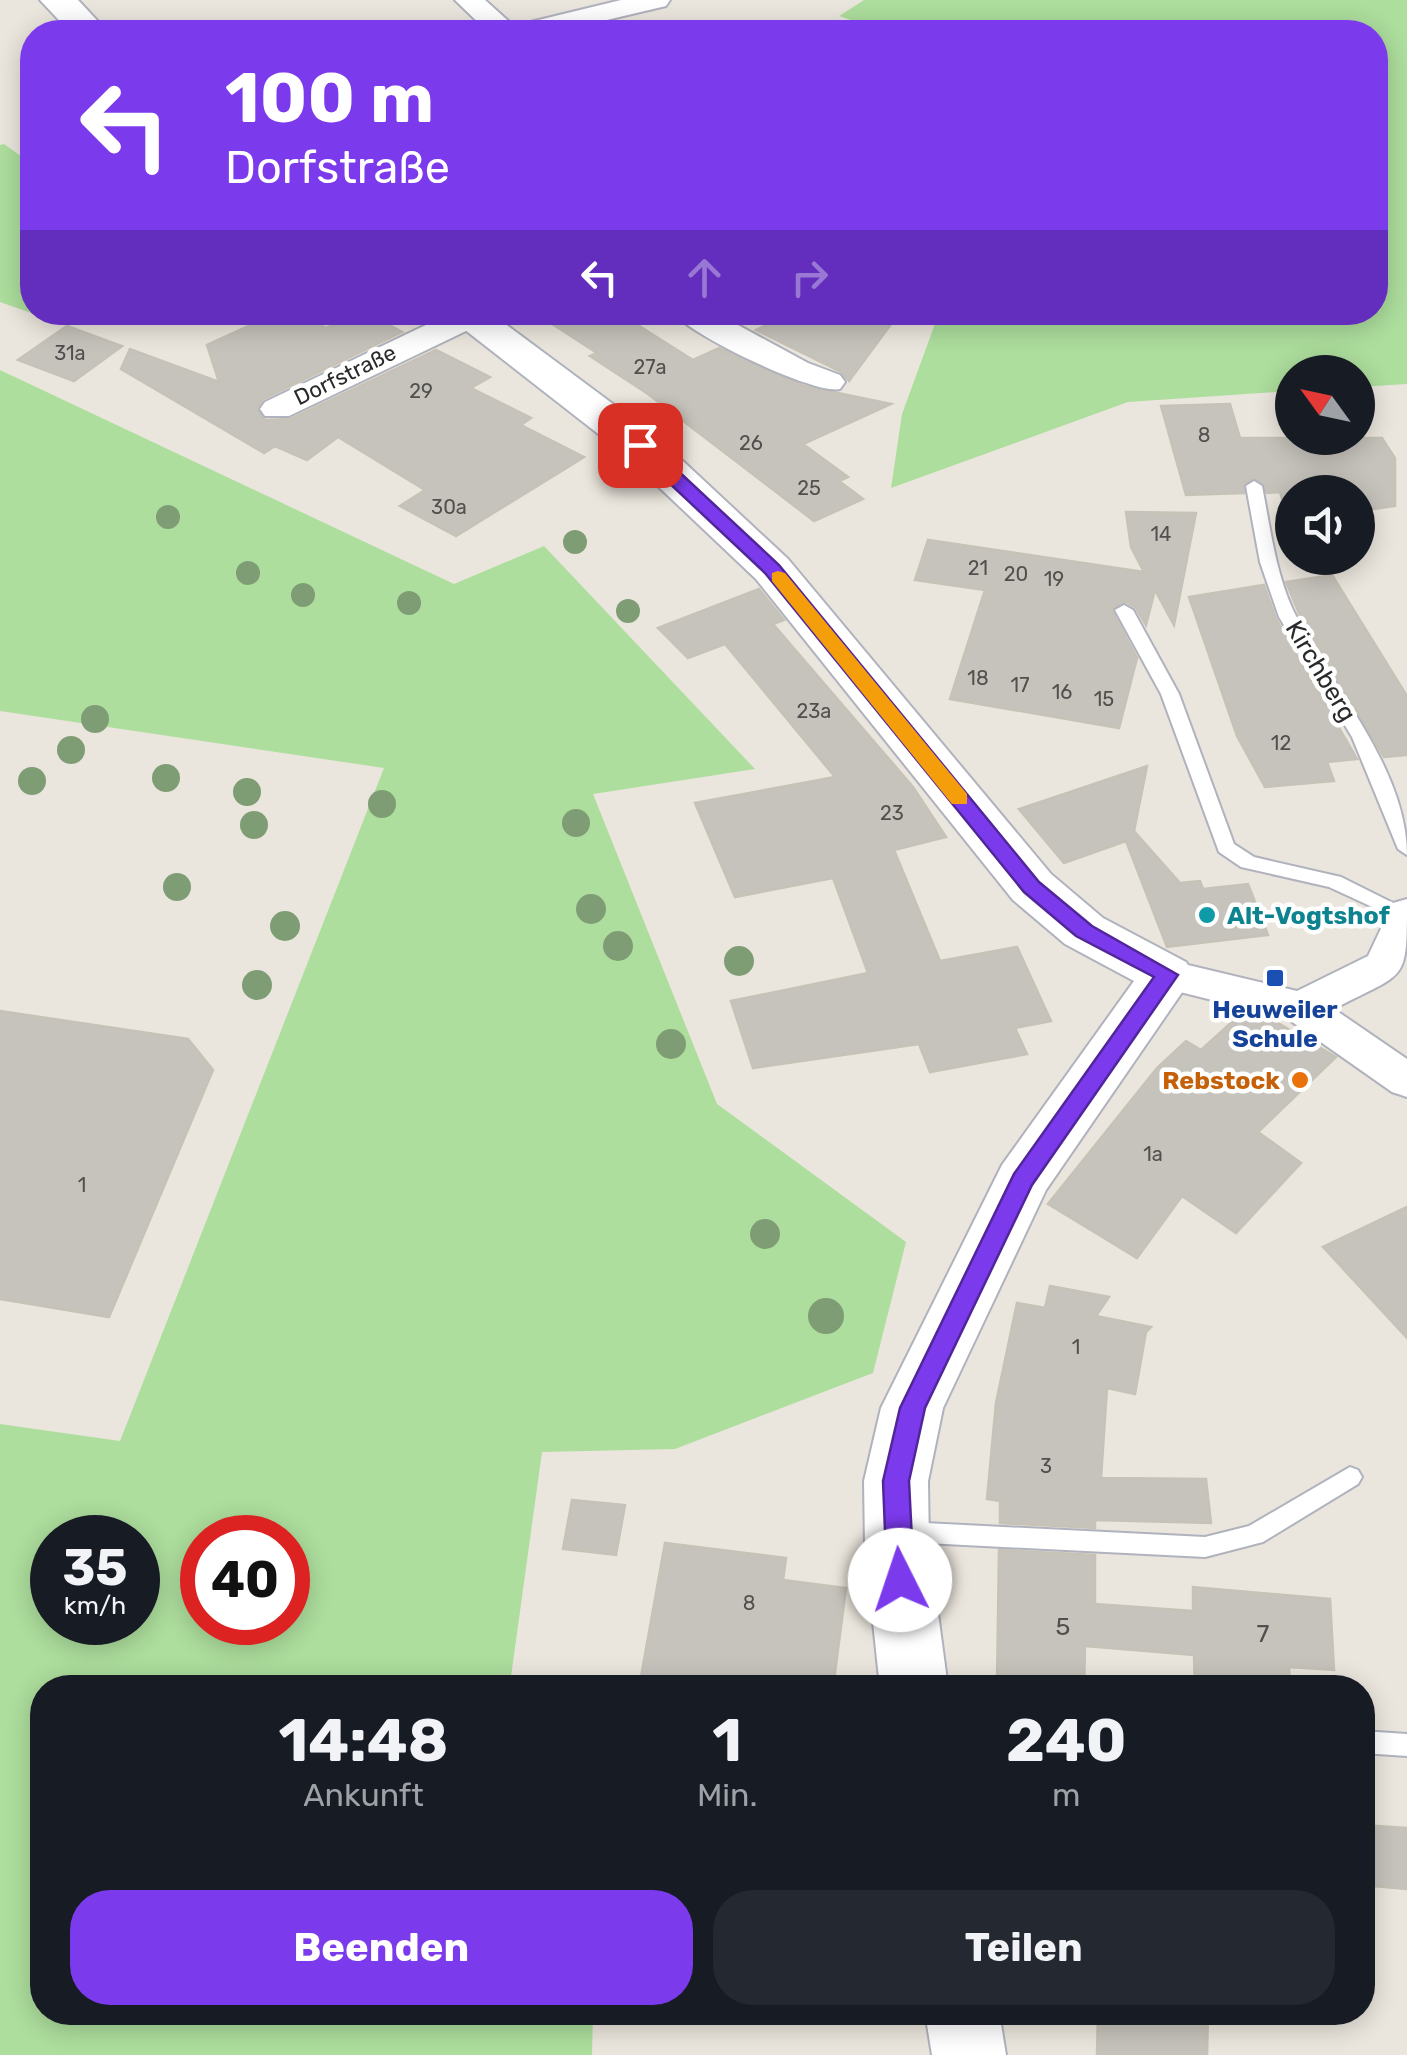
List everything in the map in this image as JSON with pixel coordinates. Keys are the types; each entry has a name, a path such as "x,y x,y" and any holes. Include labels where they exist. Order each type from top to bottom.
{"street":[{"path":"58,0 78,20"},
{"path":"469,0 491,20"},
{"path":"591,20 649,10"},
{"name":"Dorfstraße","path":"276,409 448,325"},
{"name":"Dorfstraße","path":"485,325 640,445 772,569 1032,887 1084,931 1167,975 1300,1007 1407,1081"},
{"path":"713,325 796,370 828,382"},
{"path":"1300,1007 1385,965 1406,915"},
{"path":"913,1675 897,1531 896,1481 912,1408 1022,1180 1167,975"},
{"path":"964,2025 969,2055"}],"lane":[{"name":"Kirchberg","path":"1254,486 1268,562 1288,617 1360,737 1407,849"},
{"path":"1124,610 1170,694 1226,848 1235,858 1334,882 1406,915"},
{"path":"897,1531 1205,1547 1255,1535 1350,1478"},
{"path":"1375,1743 1407,1746"}],"green space":[{"path":"864,0 1407,0 1407,384 1375,386 1375,355 1275,355 1275,392 1128,402 891,488 902,414 935,325 1388,325 1388,20 851,20 839,16"},
{"path":"0,145 20,155 20,309 0,302"},
{"path":"0,370 454,584 544,546 755,769 593,794 717,1104 906,1242 873,1373 675,1449 542,1452 511,1675 30,1675 30,2025 593,2025 592,2055 0,2055 0,1424 120,1441 384,768 0,711"}],"building":[{"path":"251,325 389,325 402,332 263,399 256,409 265,420 291,419 436,350 490,377 471,388 531,418 521,425 584,457 456,536 400,506 425,490 338,437 307,460 275,446 264,453 121,369 130,349 219,382 207,345"},
{"path":"554,325 638,325 693,360 719,348 804,386 891,404 803,444 848,477 839,481 863,499 814,521 648,394 590,356 597,353"},
{"path":"766,325 890,325 849,381 841,372 756,330"},
{"path":"67,326 122,346 74,381 18,360"},
{"path":"1230,404 1240,438 1275,438 1275,455 1375,455 1375,438 1382,438 1395,458 1395,506 1375,509 1375,475 1275,475 1275,492 1267,493 1256,478 1243,484 1244,493 1186,495 1161,406"},
{"path":"1126,512 1196,513 1174,625 1155,590 1146,625 1136,608 1126,602 1111,609 1137,658 1119,728 950,699 985,590 915,580 928,540 1144,572 1131,547"},
{"path":"1332,575 1407,696 1407,755 1384,757 1301,618 1286,582"},
{"path":"1264,585 1276,619 1357,759 1327,762 1334,781 1265,787 1237,736 1189,597"},
{"path":"759,589 784,620 773,624 913,787 946,837 894,850 940,961 1017,947 1051,1021 1015,1028 1027,1054 930,1072 919,1044 753,1068 731,1001 868,973 833,878 735,897 695,803 835,777 725,644 688,658 658,628"},
{"path":"1147,766 1134,831 1180,883 1200,881 1203,889 1248,884 1268,935 1167,947 1126,841 1064,863 1019,809"},
{"path":"0,1011 188,1039 213,1070 109,1317 0,1299"},
{"path":"1243,1012 1271,1019 1336,1057 1258,1132 1301,1163 1236,1233 1182,1196 1137,1258 1048,1204 1157,1068 1186,1041 1201,1050"},
{"path":"1407,1207 1407,1338 1323,1247"},
{"path":"1050,1286 1109,1297 1096,1316 1151,1327 1146,1332 1135,1394 1107,1388 1101,1478 1206,1479 1211,1523 1095,1520 1095,1528 1000,1523 1000,1501 987,1499 996,1403 1017,1303 1045,1308"},
{"path":"572,1500 625,1505 616,1555 563,1549"},
{"path":"665,1543 786,1558 783,1580 846,1588 835,1675 641,1675"},
{"path":"999,1550 1095,1555 1095,1604 1193,1611 1193,1587 1330,1599 1334,1670 1289,1667 1289,1675 1195,1675 1194,1655 1085,1646 1084,1675 997,1675"},
{"path":"1375,1826 1407,1828 1407,1889 1375,1886"},
{"path":"1098,2025 1208,2025 1207,2055 1097,2055"}],"slow traffic":[{"path":"778,577 959,799"}],"place":[{"name":"Alt-Vogtshof","path":"1207,915"},
{"name":"Heuweiler Schule","path":"1275,978"},
{"name":"Rebstock","path":"1300,1080"}],"route":[{"path":"640,445 772,569 1032,887 1084,931 1167,975 1022,1180 912,1408 896,1481 900,1580"}]}
